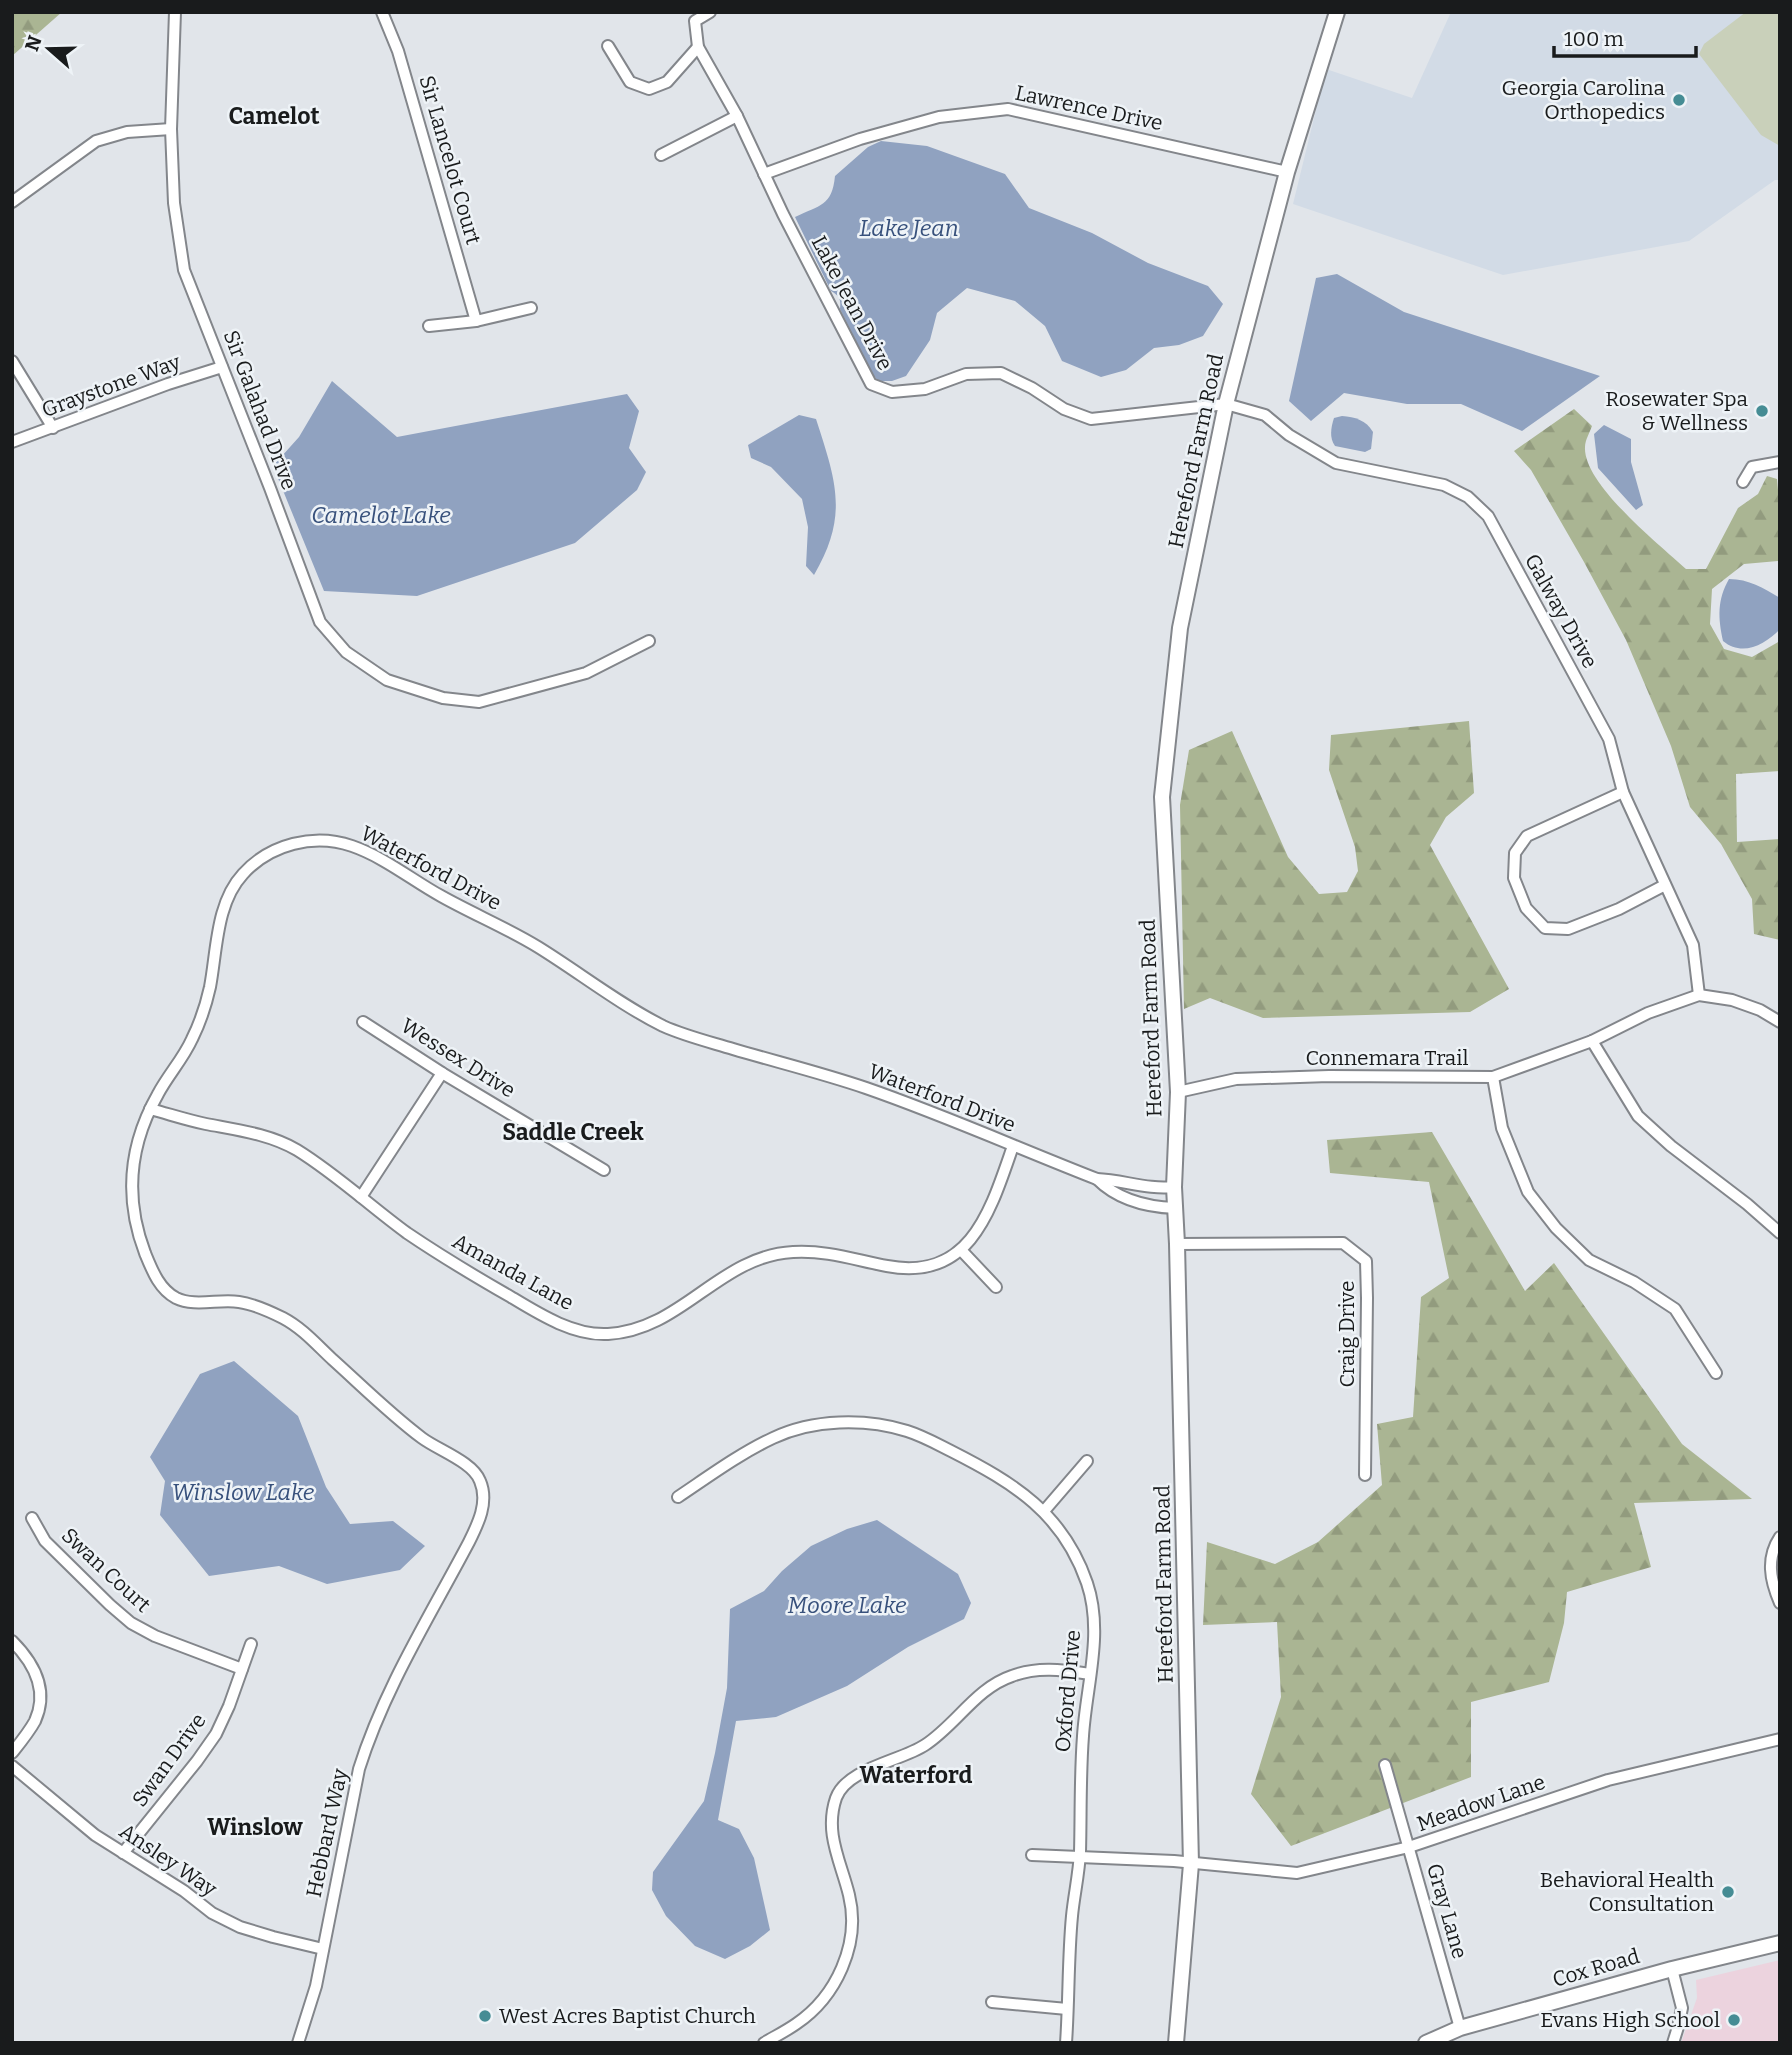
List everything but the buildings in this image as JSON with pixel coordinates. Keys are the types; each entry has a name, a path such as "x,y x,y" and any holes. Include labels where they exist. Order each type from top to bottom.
{"street":[{"name":"Sir Galahad Drive","path":"175,12 171,130 174,203 184,270 320,622 346,652 387,680 443,698 478,702 586,673 649,641"},
{"name":"Sir Lancelot Court","path":"382,12 398,51 476,321"},
{"name":"Lake Jean Drive","path":"710,12 695,20 698,47 737,116 871,384 892,392 925,389 966,374 1001,373 1064,408 1091,419 1226,404"},
{"name":"Hereford Farm Road","path":"1176,2043 1191,1864 1174,1187 1178,1092 1162,797 1180,628 1226,404 1287,172 1337,12"},
{"path":"608,46 630,82 649,89 667,82 698,47"},
{"name":"Lawrence Drive","path":"764,174 860,139 926,120 1008,109 1287,172"},
{"path":"661,155 737,116"},
{"path":"12,202 96,141 127,132 171,130"},
{"path":"429,326 476,321 531,308"},
{"path":"12,361 53,428"},
{"name":"Graystone Way","path":"12,442 168,384 222,367"},
{"name":"Galway Drive","path":"1226,404 1265,415 1290,435 1336,463 1444,485 1468,497 1488,516 1609,739 1623,792 1693,945 1699,995"},
{"path":"1743,482 1752,467 1780,462"},
{"path":"1623,792 1527,836 1515,853 1514,878 1527,908 1545,928 1568,929 1619,909 1665,885"},
{"name":"Waterford Drive","path":"418,1639 478,1523 483,1505 480,1480 473,1470 422,1438 306,1333 284,1318 260,1307 239,1302 178,1300 165,1290 154,1275 134,1217 131,1184 141,1131 150,1109 192,1040 203,1012 226,903 237,881 253,863 272,852 297,842 325,841 352,846 526,940 639,1013 670,1029 862,1087 1097,1180 1108,1190 1123,1197 1160,1208 1175,1208"},
{"name":"Connemara Trail","path":"1178,1092 1236,1079 1329,1076 1493,1077 1592,1041 1648,1013 1699,995 1732,999 1760,1010 1780,1022"},
{"name":"Wessex Drive","path":"363,1021 442,1073 604,1170"},
{"path":"1592,1041 1638,1116 1671,1146 1780,1233"},
{"path":"361,1197 442,1073"},
{"path":"1493,1077 1502,1128 1528,1192 1556,1228 1589,1260 1634,1282 1675,1309 1716,1373"},
{"name":"Amanda Lane","path":"150,1109 269,1138 296,1149 407,1233 474,1275 558,1323 585,1332 607,1335 653,1324 673,1314 740,1266 765,1256 791,1252 838,1254 889,1267 914,1269 949,1259 972,1239 984,1222 1013,1146"},
{"name":"Waterford Drive","path":"1097,1180 1174,1187"},
{"path":"1123,1197 1128,1183"},
{"name":"Craig Drive","path":"1177,1244 1343,1243 1366,1261 1365,1475"},
{"path":"961,1250 996,1287"},
{"name":"Oxford Drive","path":"678,1497 774,1437 803,1428 855,1422 906,1431 932,1441 994,1474 1044,1511 1061,1532 1088,1585 1094,1640 1083,1733 1079,1857 1072,1916 1066,2043"},
{"path":"1044,1511 1087,1461"},
{"name":"Swan Court","path":"32,1518 44,1541 131,1623 155,1636 242,1669"},
{"path":"1780,1537 1772,1550 1770,1574 1780,1603"},
{"name":"Hebbard Way","path":"298,2043 316,1986 359,1769 381,1708 418,1639"},
{"path":"12,1641 31,1662 39,1682 40,1703 35,1721 12,1753"},
{"name":"Swan Drive","path":"123,1853 216,1734 251,1644"},
{"path":"764,2043 819,2006 831,1990 848,1951 852,1913 850,1896 831,1831 837,1794 863,1772 907,1755 926,1744 968,1705 1010,1676 1052,1668 1090,1674"},
{"name":"Meadow Lane","path":"1032,1855 1297,1872 1409,1847 1608,1780 1780,1739"},
{"name":"Gray Lane","path":"1385,1765 1460,2028"},
{"name":"Ansley Way","path":"12,1766 85,1827 184,1891 212,1913 240,1927 323,1949"},
{"name":"Cox Road","path":"1426,2043 1460,2028 1672,1969 1780,1943"},
{"path":"1672,1969 1682,2008 1673,2043"},
{"path":"992,2003 1067,2009"}],"shaded area":[{"path":"1451,12 1780,12 1780,180 1775,180 1689,241 1503,275 1293,204 1326,69 1412,98"},
{"name":"Evans High School","path":"1780,1960 1780,2043 1681,2043 1697,1998 1696,1980"}],"green space":[{"path":"12,12 62,12 12,56"},
{"path":"1746,12 1780,12 1780,146 1761,135 1699,54 1704,44"},
{"path":"1574,409 1592,426 1585,447 1588,462 1596,478 1625,513 1686,569 1706,569 1738,508 1758,494 1767,476 1777,479 1780,513 1778,561 1744,564 1712,589 1710,624 1724,649 1752,657 1780,641 1780,771 1736,774 1737,842 1780,839 1780,940 1754,934 1752,899 1721,844 1690,807 1671,746 1626,640 1531,470 1514,451"},
{"path":"1469,721 1474,793 1446,817 1430,845 1509,989 1470,1012 1263,1018 1210,998 1184,1009 1180,805 1189,750 1232,731 1288,857 1319,894 1347,892 1358,871 1355,847 1329,770 1331,735"},
{"path":"1432,1132 1525,1291 1554,1263 1682,1444 1752,1499 1634,1503 1651,1567 1567,1592 1564,1623 1549,1682 1471,1702 1471,1777 1291,1846 1251,1794 1281,1697 1277,1622 1203,1625 1207,1542 1275,1564 1318,1542 1382,1485 1377,1424 1413,1417 1421,1297 1449,1278 1429,1182 1330,1173 1327,1140"}],"water":[{"name":"Lake Jean","path":"881,141 927,146 1005,174 1029,208 1092,233 1148,263 1208,286 1223,304 1203,336 1179,345 1154,348 1126,370 1101,377 1062,361 1045,326 1015,301 967,288 937,313 930,340 906,376 892,381 878,381 840,309 839,298 831,291 795,217 818,207 828,199 835,176 868,147"},
{"path":"1337,274 1404,312 1600,376 1522,431 1461,404 1407,404 1344,393 1311,421 1289,401 1316,278"},
{"name":"Camelot Lake","path":"332,381 397,437 627,394 639,411 629,448 646,472 637,490 575,543 417,596 324,591 273,466 299,437"},
{"path":"799,415 816,419 829,461 836,498 832,534 814,575 806,566 808,527 802,499 771,467 751,458 748,445"},
{"path":"1342,416 1360,420 1370,428 1373,432 1371,449 1365,452 1335,446 1331,436 1332,425 1334,418"},
{"path":"1604,425 1631,439 1631,462 1643,505 1636,510 1598,468 1594,434"},
{"path":"1729,579 1749,582 1780,598 1780,629 1753,647 1738,648 1723,641 1720,609 1722,594"},
{"name":"Winslow Lake","path":"234,1361 298,1416 326,1487 350,1524 393,1521 425,1546 400,1570 327,1584 279,1566 209,1576 160,1515 165,1481 150,1457 200,1374"},
{"name":"Moore Lake","path":"877,1520 958,1574 971,1603 964,1619 908,1647 847,1686 776,1717 736,1721 718,1820 739,1829 754,1858 770,1930 750,1946 725,1959 695,1946 666,1916 652,1890 653,1872 704,1801 727,1688 730,1609 764,1591 811,1546 847,1529"}],"place":[{"name":"Georgia Carolina Orthopedics","path":"1679,100"},
{"name":"Rosewater Spa & Wellness","path":"1762,411"},
{"name":"Behavioral Health Consultation","path":"1728,1892"},
{"name":"West Acres Baptist Church","path":"485,2016"},
{"name":"Evans High School","path":"1734,2020"}],"district":[{"name":"Camelot","path":"274,116"},
{"name":"Saddle Creek","path":"573,1132"},
{"name":"Waterford","path":"916,1775"},
{"name":"Winslow","path":"255,1827"}]}
